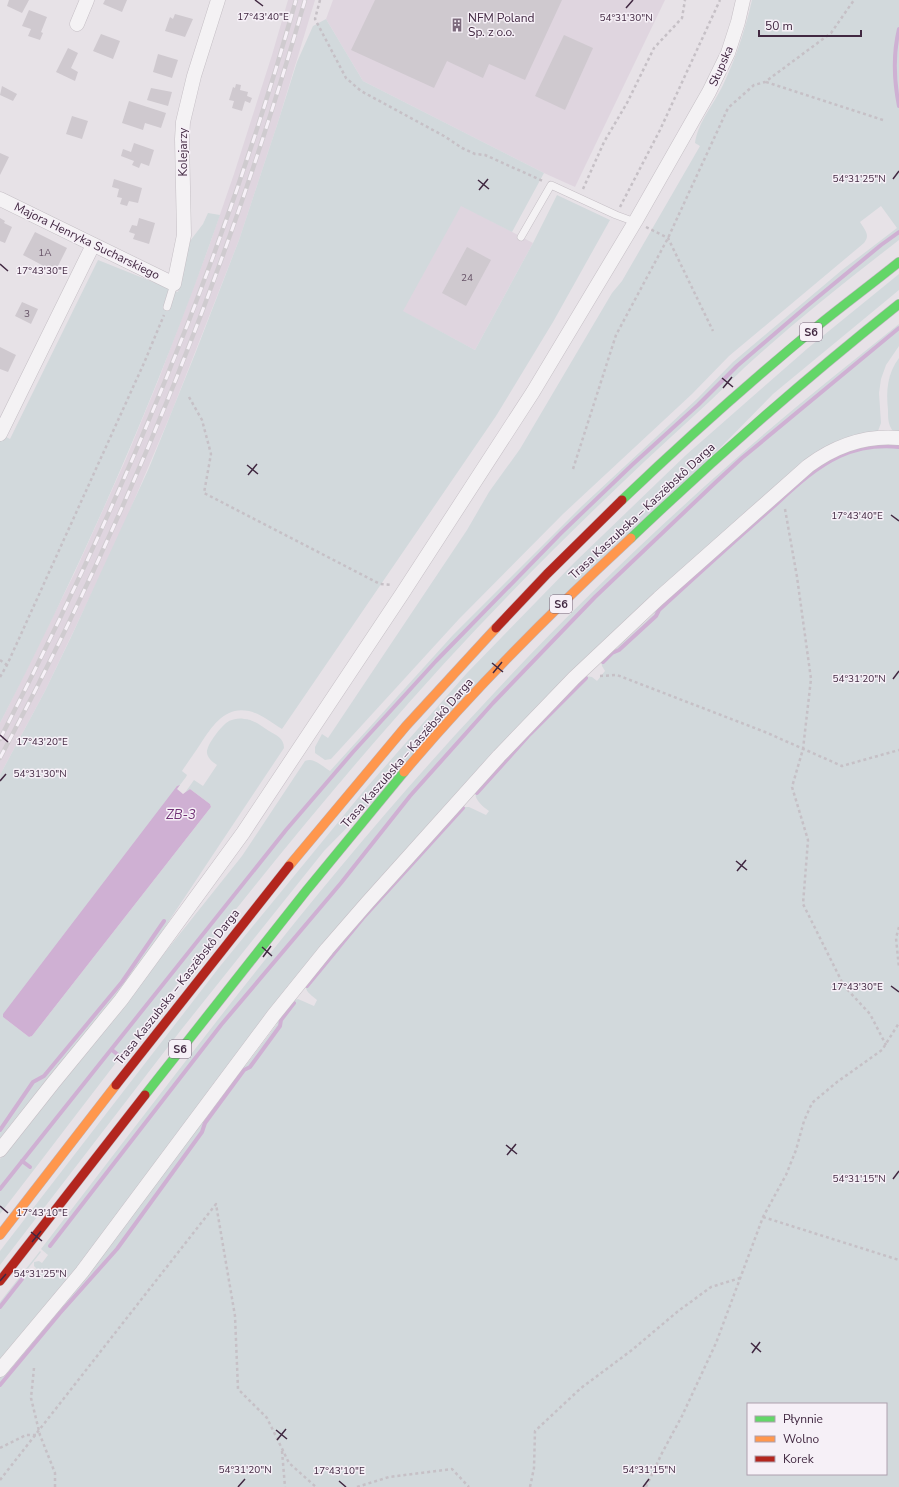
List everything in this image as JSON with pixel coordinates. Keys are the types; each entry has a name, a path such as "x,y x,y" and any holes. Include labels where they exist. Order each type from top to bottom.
{"highway":[{"name":"Trasa Kaszubska – Kaszëbskô Darga","path":"0,1235 258,902 414,717 461,665 575,547 697,431 821,324 899,262"},
{"name":"Trasa Kaszubska – Kaszëbskô Darga","path":"0,1281 291,910 435,736 543,622 720,454 776,404 899,304"}],"street":[{"path":"77,24 87,0"},
{"name":"Kolejarzy","path":"174,284 184,235 183,122 194,76 218,0"},
{"name":"Słupska","path":"0,1150 121,1000 243,833 402,594 533,392 635,222 719,74 728,53 743,0"},
{"name":"Majora Henryka Sucharskiego","path":"0,199 174,284"},
{"path":"0,434 93,245"},
{"path":"0,1370 56,1305 91,1260 273,1016 327,949 499,756 546,707 615,638 808,466 831,451 856,441 882,437 899,438"}],"lane":[{"path":"521,237 551,184 578,198 635,222"},
{"name":"Kolejarzy","path":"167,307 174,284"}],"path":[{"path":"320,0 315,19 346,78 361,91 444,136 462,148 475,154 485,155 551,184"},
{"path":"578,198 604,142 627,103 654,48 682,18 685,0"},
{"path":"616,215 660,130 720,0"},
{"path":"573,469 616,336 668,238 728,108 754,85 765,82 831,33 854,0"},
{"path":"765,82 884,120"},
{"path":"635,222 668,238 713,330"},
{"path":"0,677 7,665 147,358 167,307"},
{"path":"189,397 202,420 211,454 204,493 380,584 391,584 402,594"},
{"path":"785,509 797,576 811,679 802,749 792,787 808,840 803,904 844,986 870,1014 886,1045"},
{"path":"0,660 7,665"},
{"path":"600,676 617,675 765,732 842,766 899,750"},
{"path":"899,927 896,938 899,968"},
{"path":"646,1487 682,1416 716,1343 763,1217 786,1175 796,1150 804,1121 812,1103 837,1082 882,1050 899,1023"},
{"path":"0,1480 216,1204 235,1316 238,1389 267,1418 289,1463 316,1487"},
{"path":"763,1217 899,1260"},
{"path":"894,1258 899,1256"},
{"path":"530,1487 534,1468 535,1432 581,1388 632,1350 677,1312 711,1287 740,1278"},
{"path":"34,1368 31,1398 40,1435 55,1473 55,1487"},
{"path":"0,1448 26,1435 40,1435"},
{"path":"282,1449 285,1487"},
{"path":"357,1487 389,1477 452,1469 469,1487"}],"shaded area":[{"path":"288,0 315,0 278,122 239,240 172,411 119,536 45,691 0,775 0,723 75,572 125,461 158,381 208,249 234,174"},
{"path":"333,0 665,0 575,187 544,173 363,81 326,19"},
{"path":"752,0 899,0 899,240 820,302 781,335 654,452 532,571 415,695 280,854 139,1033 0,1214 0,1159 242,856 305,761 315,761 330,771 453,635 582,506 698,398 733,362 842,270 897,228 881,206 860,222 867,235 864,243 729,356 692,394 563,514 459,619 331,759 325,760 315,753 315,747 322,734 328,738 467,530 489,492 520,449 612,293 622,281 700,146 695,143 699,128 728,75 743,33"},
{"path":"326,19 363,81 544,173 512,232 461,206 403,311 475,350 533,243 557,195 610,220 553,322 496,416 282,729 258,714 249,711 233,711 220,718 182,771 187,775 186,777 3,1017 29,1037 32,1036 211,807 210,804 190,789 184,794 194,780 203,786 217,765 208,757 207,749 222,727 229,721 247,719 257,723 279,737 283,742 284,748 129,981 0,1142 0,775 45,691 149,468 239,240 297,62 313,26"},
{"path":"461,205 533,243 475,350 402,311"},
{"path":"208,213 220,215 197,280 146,409 62,599 0,723 0,434 10,439 98,260 178,292 190,241 203,224"},
{"path":"899,274 899,290 773,394 324,851 181,1030 0,1265 0,1251 221,965 367,787 467,673 575,562 686,455 808,348"},
{"path":"899,324 899,346 886,365 881,379 879,393 881,423 878,431 849,439 626,622 357,906 98,1243 0,1362 0,1302 40,1251 41,1252 26,1271 32,1275 37,1269 34,1266 34,1262 39,1261 42,1263 48,1255 41,1249 201,1041 310,904 423,771 542,642 635,550 752,444"},
{"path":"899,358 899,433 893,431 889,424 887,396 890,376"},
{"path":"873,444 899,444 899,1487 0,1487 0,1377 59,1309 240,1068 246,1065 277,1024 278,1018 294,1000 298,999 314,1006 317,1000 307,991 306,983 461,807 469,807 486,815 489,811 481,805 477,799 475,793 476,790 585,676 592,677 597,681 605,671 601,660 610,650 617,648 654,614 657,608 783,494 818,467 840,454"}],"water":[{"name":"ZB-3","path":"180,785 177,789 183,794 190,789 210,804 211,807 32,1036 29,1037 3,1017 3,1014 177,786"}],"building":[{"path":"9,0 29,0 22,13 7,6"},
{"path":"105,0 127,0 122,12 103,4"},
{"name":"NFM Poland Sp. z o.o.","path":"375,0 562,0 525,80 489,64 483,78 447,61 434,88 351,50"},
{"path":"29,10 47,17 41,32 43,33 40,40 28,36 31,29 22,26"},
{"path":"175,14 193,19 185,37 165,31 170,17 173,19"},
{"path":"101,34 120,41 113,59 93,51"},
{"path":"564,35 593,48 565,110 535,96"},
{"path":"68,48 78,53 71,68 78,72 75,81 56,72"},
{"path":"158,54 178,60 172,78 153,72"},
{"path":"236,84 241,85 240,90 248,92 247,96 252,98 250,103 245,101 242,111 232,108 234,101 229,100 233,87 235,88"},
{"path":"2,86 17,94 13,101 0,95"},
{"path":"151,88 172,92 168,106 147,100"},
{"path":"129,101 166,113 161,128 145,123 143,130 122,123"},
{"path":"72,116 88,121 82,139 66,134"},
{"path":"134,143 154,150 149,166 141,163 139,168 132,165 134,161 121,156 123,149 131,152"},
{"path":"0,153 9,157 0,175"},
{"path":"114,179 142,188 138,203 129,201 127,206 120,204 122,198 117,197 119,189 112,187"},
{"path":"0,218 5,221 4,223 12,227 5,243 0,241"},
{"path":"139,218 155,223 149,244 133,239 135,234 129,232 132,225 137,226"},
{"path":"35,232 67,248 55,272 23,255"},
{"path":"467,247 491,260 466,306 442,293"},
{"path":"22,302 38,309 31,324 15,316"},
{"path":"0,347 16,355 8,372 0,369"}],"waterway":[{"path":"899,29 895,68 899,106"},
{"path":"0,1189 286,830 353,752 436,661 561,533 632,465 698,405 737,366 807,306 899,232"},
{"path":"50,1246 221,1025 341,883 410,796 493,703 595,597 716,482 742,458 899,328"},
{"path":"603,662 612,653 619,650 656,616 659,610 790,491 819,468 840,456 861,449 891,446 899,447"},
{"path":"477,793 530,734 586,678"},
{"path":"307,986 363,918 463,808"},
{"path":"0,1130 33,1082 44,1076 122,982 164,921"},
{"path":"0,1385 60,1313 117,1249 202,1132 205,1123 244,1070 250,1067 280,1026 281,1020 294,1003"},
{"path":"112,1050 117,1054"},
{"path":"22,1161 30,1167"},
{"path":"0,1307 22,1279"}],"railway":[{"path":"0,739 88,560 167,377 237,191 268,96 296,0"},
{"path":"0,758 92,575 173,387 210,292 244,196 276,98 305,0"}],"traffic: fast":[{"path":"622,500 744,388 820,324 899,262"},
{"path":"631,538 762,418 899,304"},
{"path":"145,1095 306,891 404,772"}],"traffic: slow":[{"path":"404,772 485,681 572,594 631,538"},
{"path":"289,866 406,726 496,628"},
{"path":"0,1235 116,1085"}],"traffic: jam":[{"path":"496,628 547,574 622,500"},
{"path":"116,1085 289,866"},
{"path":"0,1281 145,1095"}],"place":[{"name":"NFM Poland Sp. z o.o.","path":"457,25"}]}
